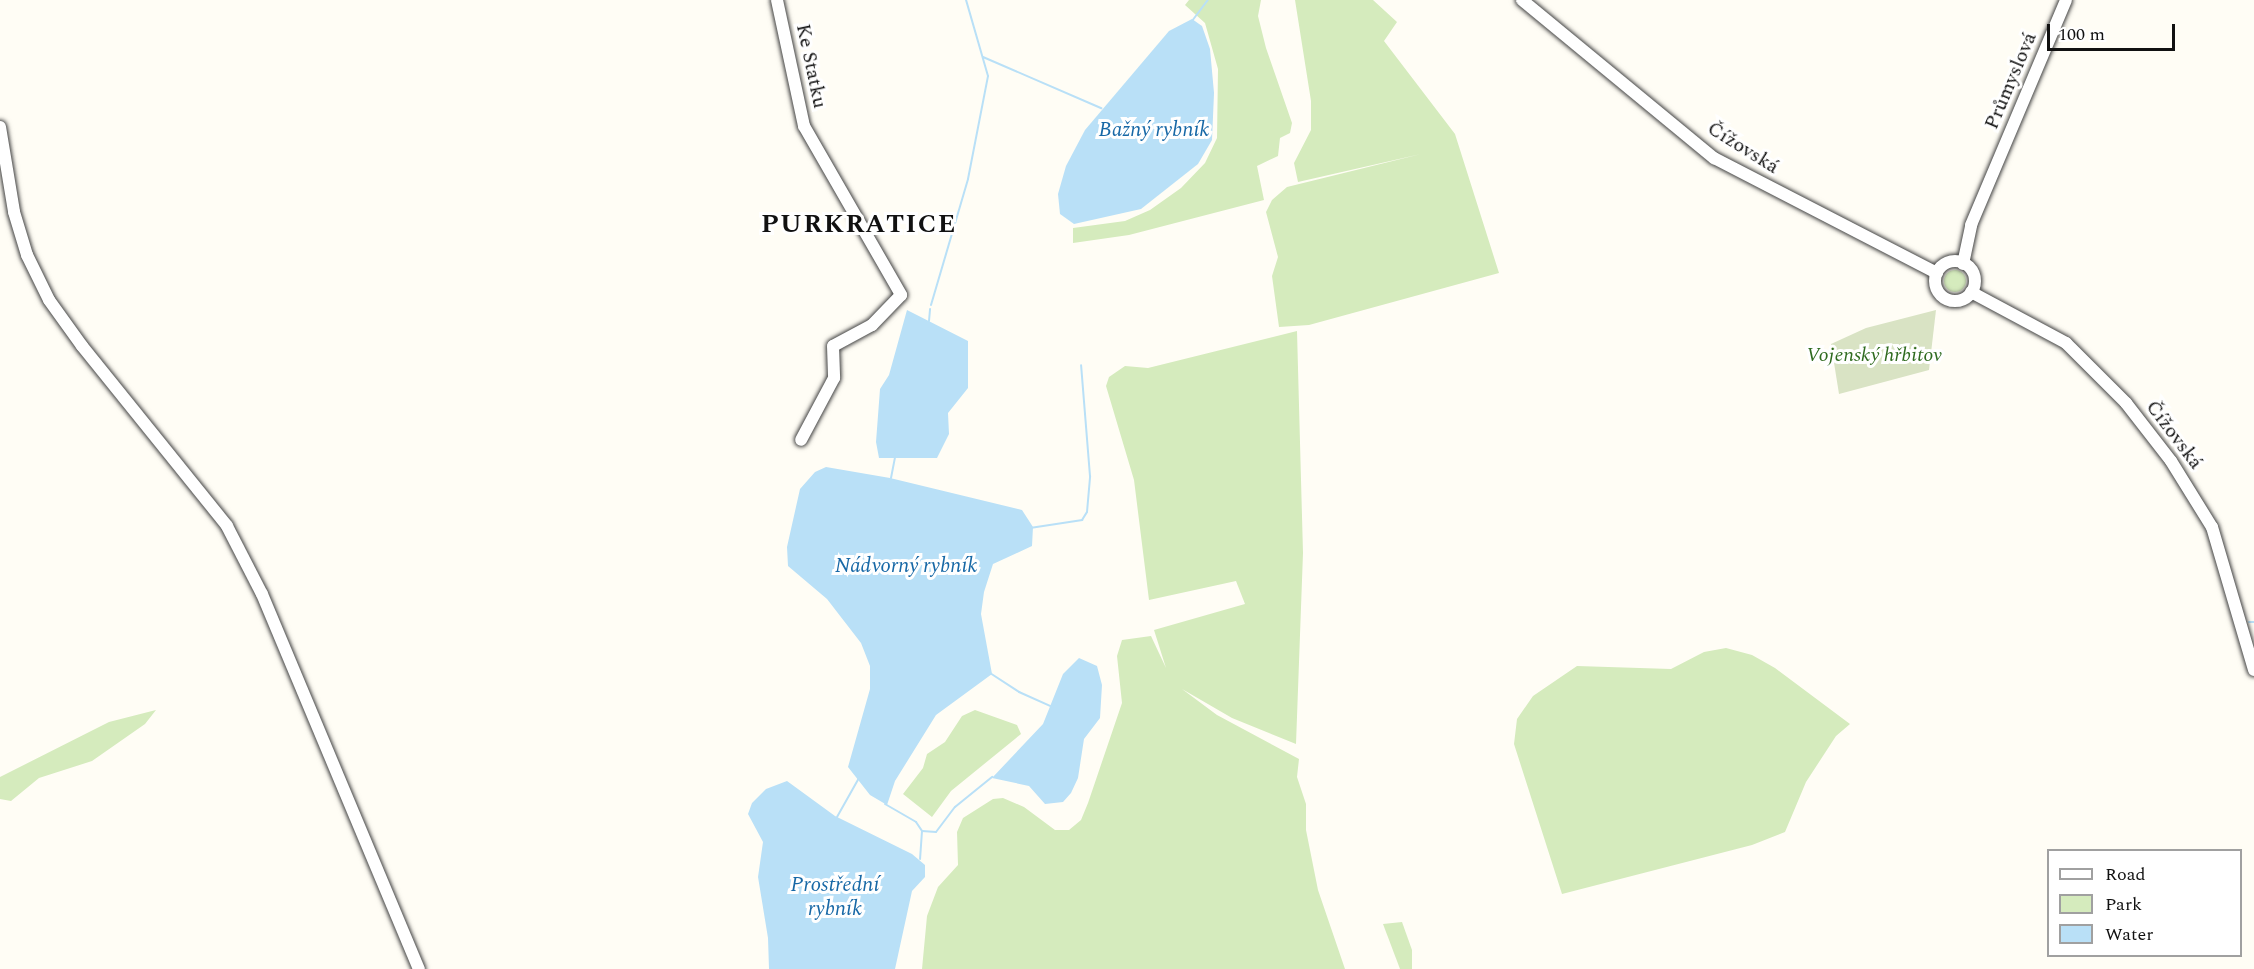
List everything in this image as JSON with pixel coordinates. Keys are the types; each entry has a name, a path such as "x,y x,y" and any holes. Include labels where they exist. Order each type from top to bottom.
{"street":[{"name":"Ke Statku","path":"777,0 804,126 901,295 872,325 833,346 834,378 801,440"},
{"name":"Čížovská","path":"1522,0 1714,158 1937,273"},
{"name":"Průmyslová","path":"1963,264 1971,225 2066,0"},
{"path":"0,127 14,212 36,273 49,300 82,346 227,526 262,594 419,969"},
{"path":"1946,264 1963,264 1974,276 1971,292 1959,300 1945,298 1937,289 1937,273 1946,264"},
{"name":"Čížovská","path":"1971,292 2066,343 2119,396 2171,460 2212,527 2254,670"}],"green space":[{"path":"1189,0 1261,0 1258,16 1266,48 1292,123 1290,133 1280,138 1278,156 1257,166 1264,200 1129,235 1073,243 1073,228 1125,221 1150,210 1181,188 1205,163 1217,138 1218,69 1205,23 1185,5"},
{"path":"1295,0 1373,0 1397,22 1384,41 1455,134 1499,273 1309,325 1279,327 1272,276 1278,257 1266,212 1272,200 1287,187 1421,154 1298,182 1294,163 1311,130 1311,101"},
{"path":"1951,270 1959,270 1966,277 1966,285 1959,292 1951,292 1944,285 1944,277"},
{"name":"Vojenský hřbitov","path":"1936,310 1929,370 1839,394 1831,344 1866,328"},
{"path":"1297,331 1303,553 1296,744 1232,718 1182,689 1217,715 1299,759 1297,777 1306,804 1306,830 1318,890 1345,969 922,969 927,916 938,887 958,865 957,832 963,818 993,799 1003,798 1024,807 1055,830 1069,830 1081,820 1122,703 1117,656 1122,640 1151,636 1166,668 1154,630 1245,604 1236,581 1149,600 1134,480 1106,386 1109,377 1125,366 1148,368"},
{"path":"1726,648 1752,655 1775,668 1850,724 1836,736 1806,782 1785,832 1752,845 1562,894 1514,744 1517,719 1533,696 1577,666 1671,669 1704,652"},
{"path":"156,710 145,724 92,761 39,778 11,801 0,799 0,777 109,722"},
{"path":"975,710 1017,725 1021,734 951,791 932,817 903,794 923,768 927,754 945,742 962,716"},
{"path":"1402,922 1412,950 1412,969 1400,969 1383,924"}],"water":[{"name":"Bažný rybník","path":"1192,19 1202,26 1210,49 1214,93 1212,140 1198,164 1141,209 1074,224 1060,214 1058,194 1066,166 1085,130 1169,31"},
{"path":"907,310 968,341 968,388 948,413 949,434 937,458 879,458 876,442 880,389 889,375"},
{"name":"Nádvorný rybník","path":"826,467 890,478 1022,510 1033,527 1032,546 993,564 984,592 981,614 992,674 936,715 895,781 887,805 870,795 848,767 870,689 870,666 861,643 827,599 788,566 787,547 800,489 815,472"},
{"path":"1079,658 1097,666 1102,685 1100,718 1084,739 1078,778 1071,793 1063,802 1045,804 1029,786 992,778 1043,724 1063,674"},
{"name":"Prostřední rybník","path":"787,781 835,816 912,854 925,865 925,877 912,891 895,969 769,969 768,938 758,877 763,842 748,814 752,803 766,789"}],"waterway":[{"path":"931,305 968,179 988,76 966,0"},
{"path":"1192,21 1208,0"},
{"path":"983,57 1101,108"},
{"path":"929,321 930,309"},
{"path":"1030,528 1082,520 1087,512 1090,476 1081,365"},
{"path":"891,478 895,457"},
{"path":"2249,622 2254,622"},
{"path":"990,673 1019,692 1053,707"},
{"path":"922,831 936,832 955,807 992,777"},
{"path":"837,817 859,778"},
{"path":"885,804 916,822 922,831 920,859"}],"district":[{"name":"PURKRATICE","path":"859,225"}]}
